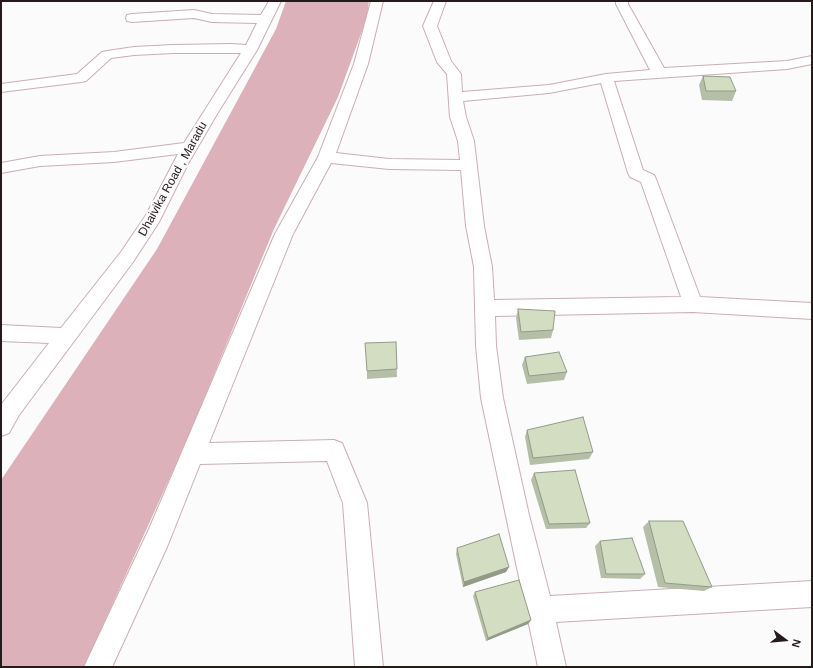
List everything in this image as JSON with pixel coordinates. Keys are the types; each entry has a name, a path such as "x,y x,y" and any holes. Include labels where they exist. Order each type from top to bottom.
{"street":[{"name":"Dhaivika Road , Maradu","path":"1,426 11,408 128,257 153,218 166,190 190,147 250,50 275,1"},
{"path":"98,667 158,538 284,234 326,157 361,64 377,1"},
{"path":"440,1 430,26 444,62 454,74 458,117 466,141 475,226 483,267 486,346 492,398 552,667"},
{"path":"622,1 622,4 659,73"},
{"path":"132,18 194,14 212,18 265,19"},
{"path":"1,88 81,78 106,55 134,51 173,49 231,48 250,50"},
{"path":"455,97 549,89 606,78 659,73 788,65 812,60"},
{"path":"606,78 636,173 648,180 693,304"},
{"path":"1,168 33,162 114,157 190,147"},
{"path":"326,157 388,164 468,165"},
{"path":"485,308 693,304 812,311"},
{"path":"1,333 67,336"},
{"path":"193,454 334,450 355,503 369,667"},
{"path":"540,610 812,594"}],"shaded area":[{"path":"286,1 369,1 367,17 338,97 274,229 186,442 84,667 1,667 1,480 157,249 276,29"}],"building":[{"path":"703,76 730,77 736,91 706,91"},
{"path":"518,309 555,311 553,330 521,332"},
{"path":"396,342 397,369 367,371 365,343"},
{"path":"559,352 567,372 529,376 525,357"},
{"path":"583,417 593,452 533,458 527,430"},
{"path":"575,470 590,523 549,524 534,473"},
{"path":"649,521 683,521 712,587 665,583"},
{"path":"499,534 509,567 464,582 457,548"},
{"path":"632,538 645,574 606,574 600,541"},
{"path":"519,580 531,620 488,638 475,592"}]}
